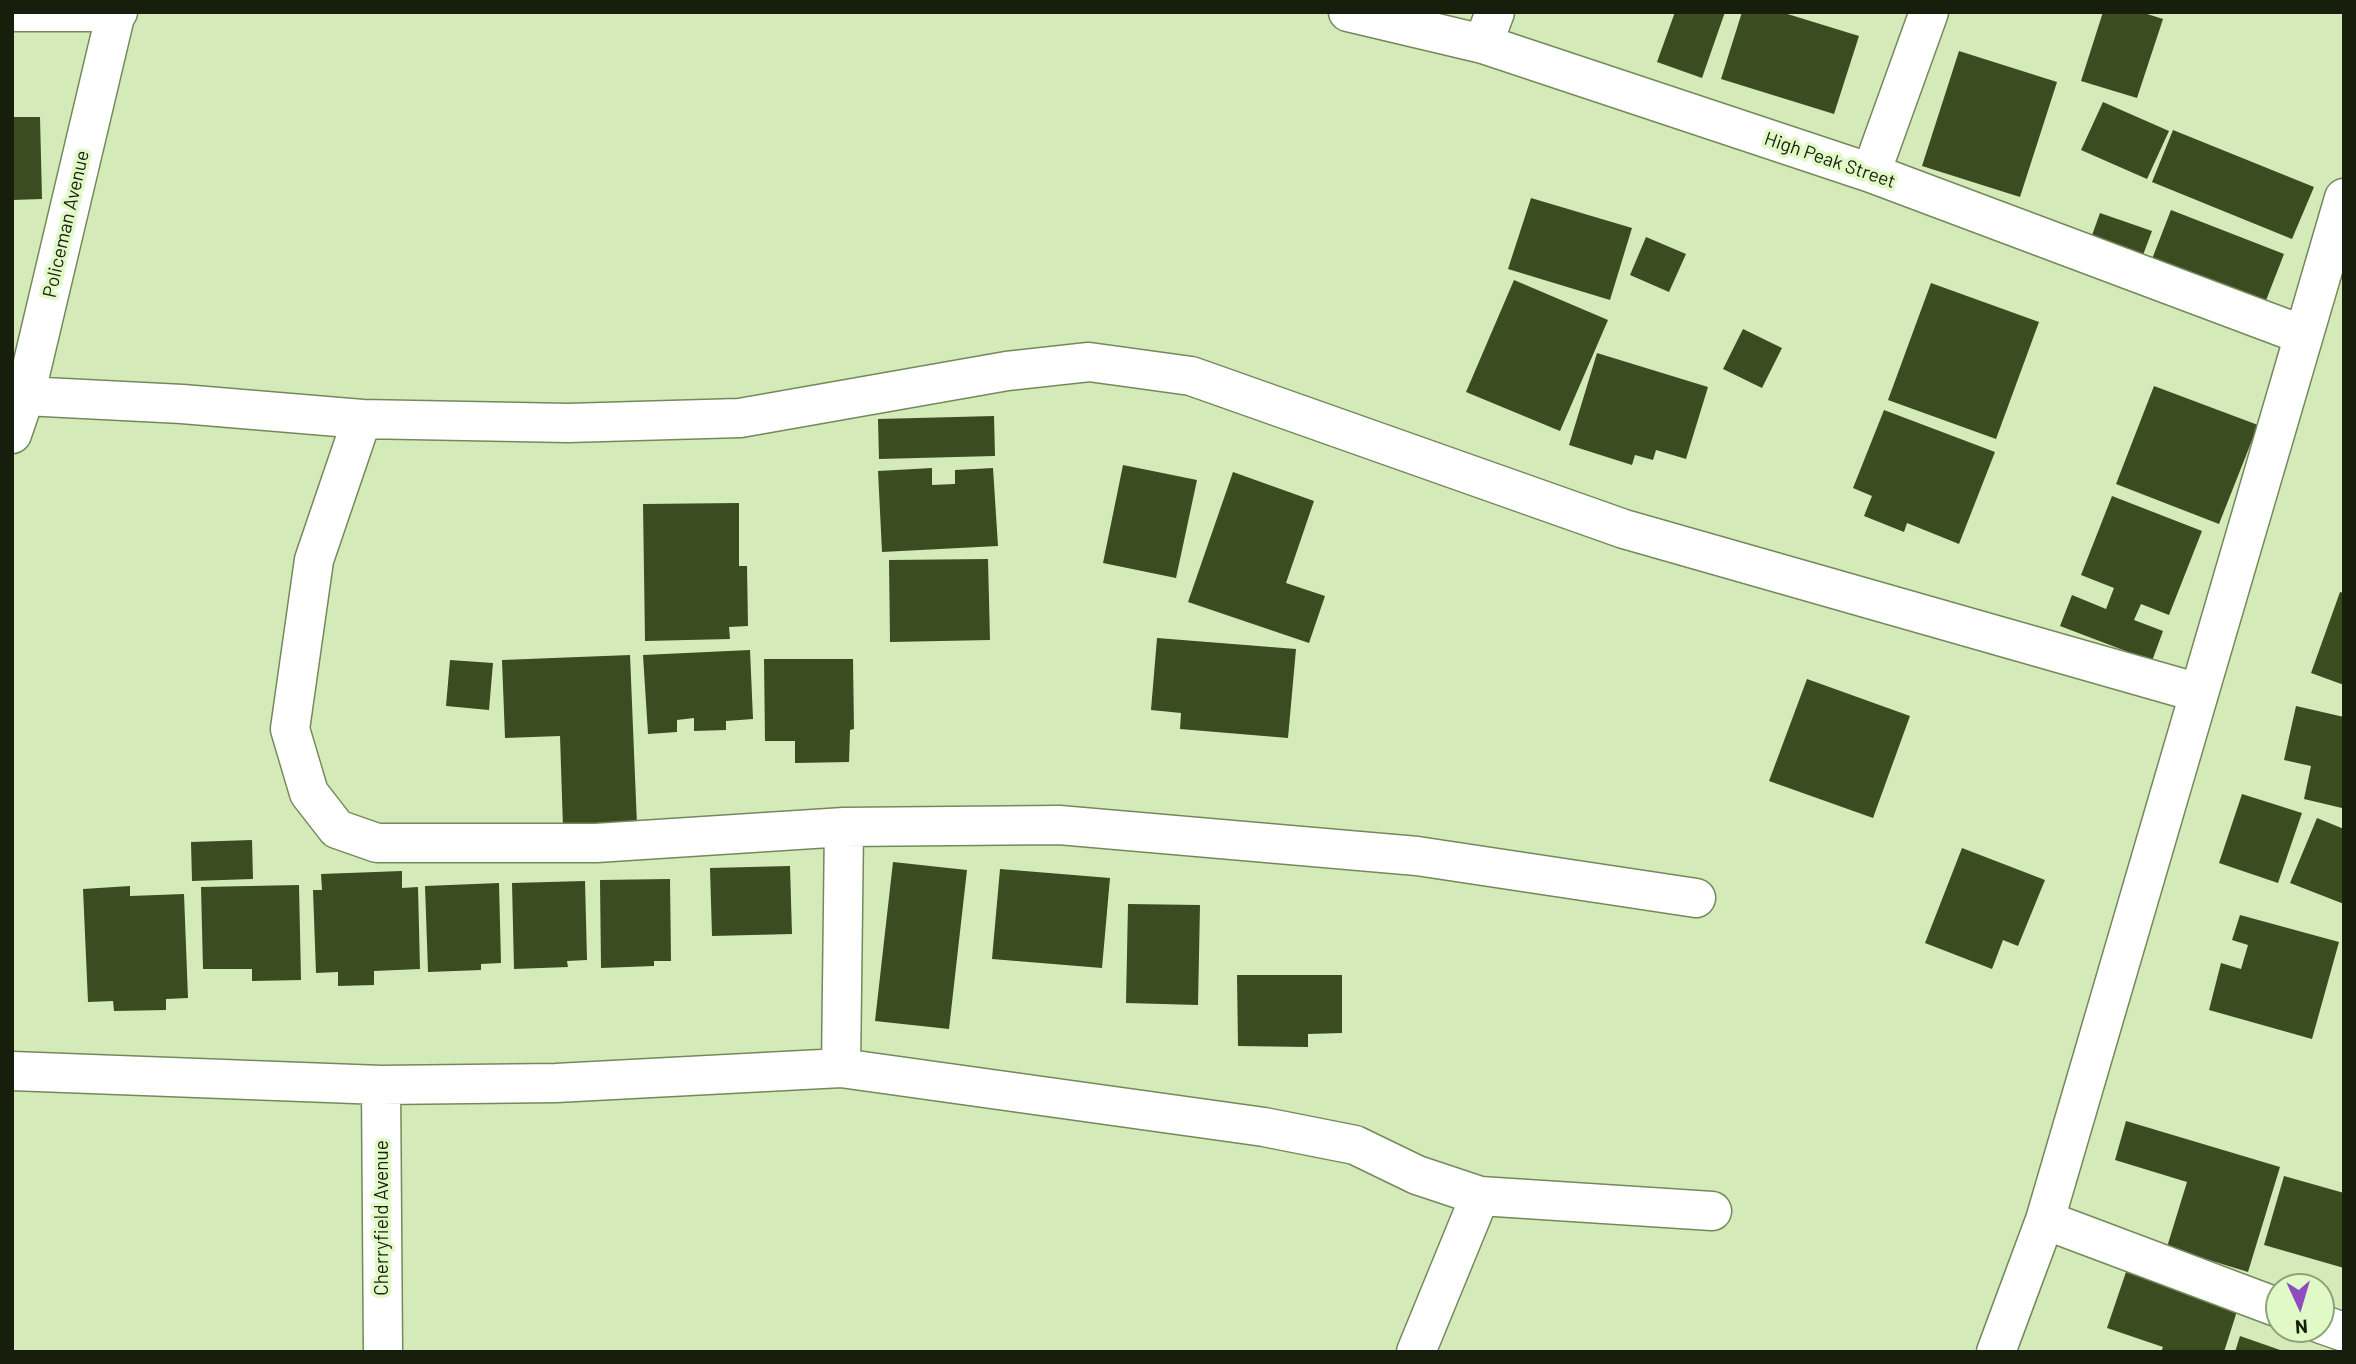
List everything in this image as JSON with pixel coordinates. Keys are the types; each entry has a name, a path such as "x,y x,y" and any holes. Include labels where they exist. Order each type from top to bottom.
{"street":[{"path":"12,12 117,12"},
{"name":"Policeman Avenue","path":"12,435 25,396 117,12"},
{"name":"High Peak Street","path":"1348,12 1489,28 2303,335"},
{"path":"1871,173 1929,12"},
{"path":"1996,1352 2045,1220 2344,198"},
{"path":"25,396 182,404 362,419 568,424 740,418 1007,371 1089,362 1191,376 1624,529 2199,692"},
{"path":"362,419 314,560 290,729 309,793 337,829 377,843 596,843 844,827 1059,825 1417,856 1696,898"},
{"path":"841,1068 844,827"},
{"path":"12,1070 382,1085 556,1083 841,1068 1264,1127 1355,1144 1418,1175 1480,1195 1712,1211"},
{"name":"Cherryfield Avenue","path":"382,1085 383,1352"},
{"path":"1416,1352 1480,1195"},
{"path":"2045,1220 2265,1303"}],"building":[{"path":"1675,12 1725,12 1702,78 1657,62"},
{"path":"1742,12 1781,12 1859,36 1834,114 1721,79"},
{"path":"2103,12 2141,12 2163,19 2137,98 2081,81"},
{"path":"1959,51 2057,82 2020,197 1922,166"},
{"path":"2103,102 2169,131 2147,179 2081,150"},
{"path":"12,117 40,117 42,199 12,200"},
{"path":"2173,130 2314,187 2292,239 2152,182"},
{"path":"1531,198 1632,228 1610,300 1508,269"},
{"path":"2171,210 2284,254 2265,303 2152,259"},
{"path":"2100,213 2152,231 2143,255 2091,238"},
{"path":"1646,237 1686,254 1669,292 1630,275"},
{"path":"1514,280 1608,320 1560,431 1466,392"},
{"path":"1931,283 2039,322 1996,439 1888,400"},
{"path":"1743,329 1782,348 1762,388 1723,369"},
{"path":"1597,353 1708,387 1686,459 1656,450 1653,460 1635,455 1632,465 1569,445"},
{"path":"2154,386 2258,425 2219,524 2116,484"},
{"path":"1884,410 1995,452 1959,544 1907,523 1904,532 1864,516 1872,496 1853,488"},
{"path":"994,416 995,456 879,459 878,419"},
{"path":"1123,465 1197,480 1176,578 1103,563"},
{"path":"932,468 932,485 955,484 955,470 993,468 998,546 882,552 878,471"},
{"path":"1233,472 1314,501 1286,583 1325,596 1309,643 1188,602"},
{"path":"2112,496 2202,531 2169,615 2141,604 2134,620 2163,631 2152,661 2060,626 2072,595 2106,609 2114,588 2081,575"},
{"path":"739,503 739,566 747,566 748,626 729,627 730,639 645,641 643,504"},
{"path":"988,559 990,640 890,642 889,560"},
{"path":"2340,592 2344,593 2344,685 2311,673"},
{"path":"1157,638 1296,649 1288,738 1180,729 1181,713 1151,710"},
{"path":"750,650 753,719 726,721 726,730 694,731 694,718 677,720 677,732 648,734 643,655"},
{"path":"630,655 637,825 563,828 560,736 505,738 502,660"},
{"path":"764,659 853,659 854,729 850,730 849,762 795,763 795,741 765,741"},
{"path":"450,660 493,663 489,710 446,706"},
{"path":"1807,679 1910,716 1873,818 1769,781"},
{"path":"2296,706 2344,717 2342,808 2304,799 2311,766 2284,760"},
{"path":"2242,794 2302,813 2278,883 2219,863"},
{"path":"2317,818 2344,829 2344,904 2290,883"},
{"path":"252,840 253,879 192,881 191,842"},
{"path":"1962,848 2045,880 2018,946 2003,940 1992,969 1925,943"},
{"path":"893,862 967,870 949,1029 875,1021"},
{"path":"790,866 792,934 712,936 710,868"},
{"path":"1000,869 1110,878 1102,968 992,959"},
{"path":"402,871 402,888 418,887 420,969 374,971 374,985 338,986 338,972 316,973 313,890 322,890 321,874"},
{"path":"670,879 671,961 654,961 654,966 601,968 600,880"},
{"path":"585,881 587,960 567,961 568,967 514,969 512,883"},
{"path":"499,883 501,963 481,964 481,970 428,972 425,886"},
{"path":"299,885 301,980 252,981 252,969 203,969 201,887"},
{"path":"130,886 130,896 184,894 188,998 166,999 166,1010 114,1011 113,1001 88,1002 83,889"},
{"path":"1128,904 1200,905 1198,1005 1126,1003"},
{"path":"2240,915 2339,942 2312,1039 2209,1010 2221,963 2241,969 2248,945 2232,940"},
{"path":"1237,975 1342,975 1342,1033 1308,1034 1308,1047 1238,1046"},
{"path":"2126,1121 2280,1167 2248,1272 2167,1247 2187,1182 2115,1160"},
{"path":"2284,1176 2344,1193 2344,1268 2264,1245"},
{"path":"2126,1272 2238,1308 2224,1352 2161,1352 2163,1347 2107,1328"},
{"path":"2240,1336 2283,1351 2283,1352 2235,1352"}]}
